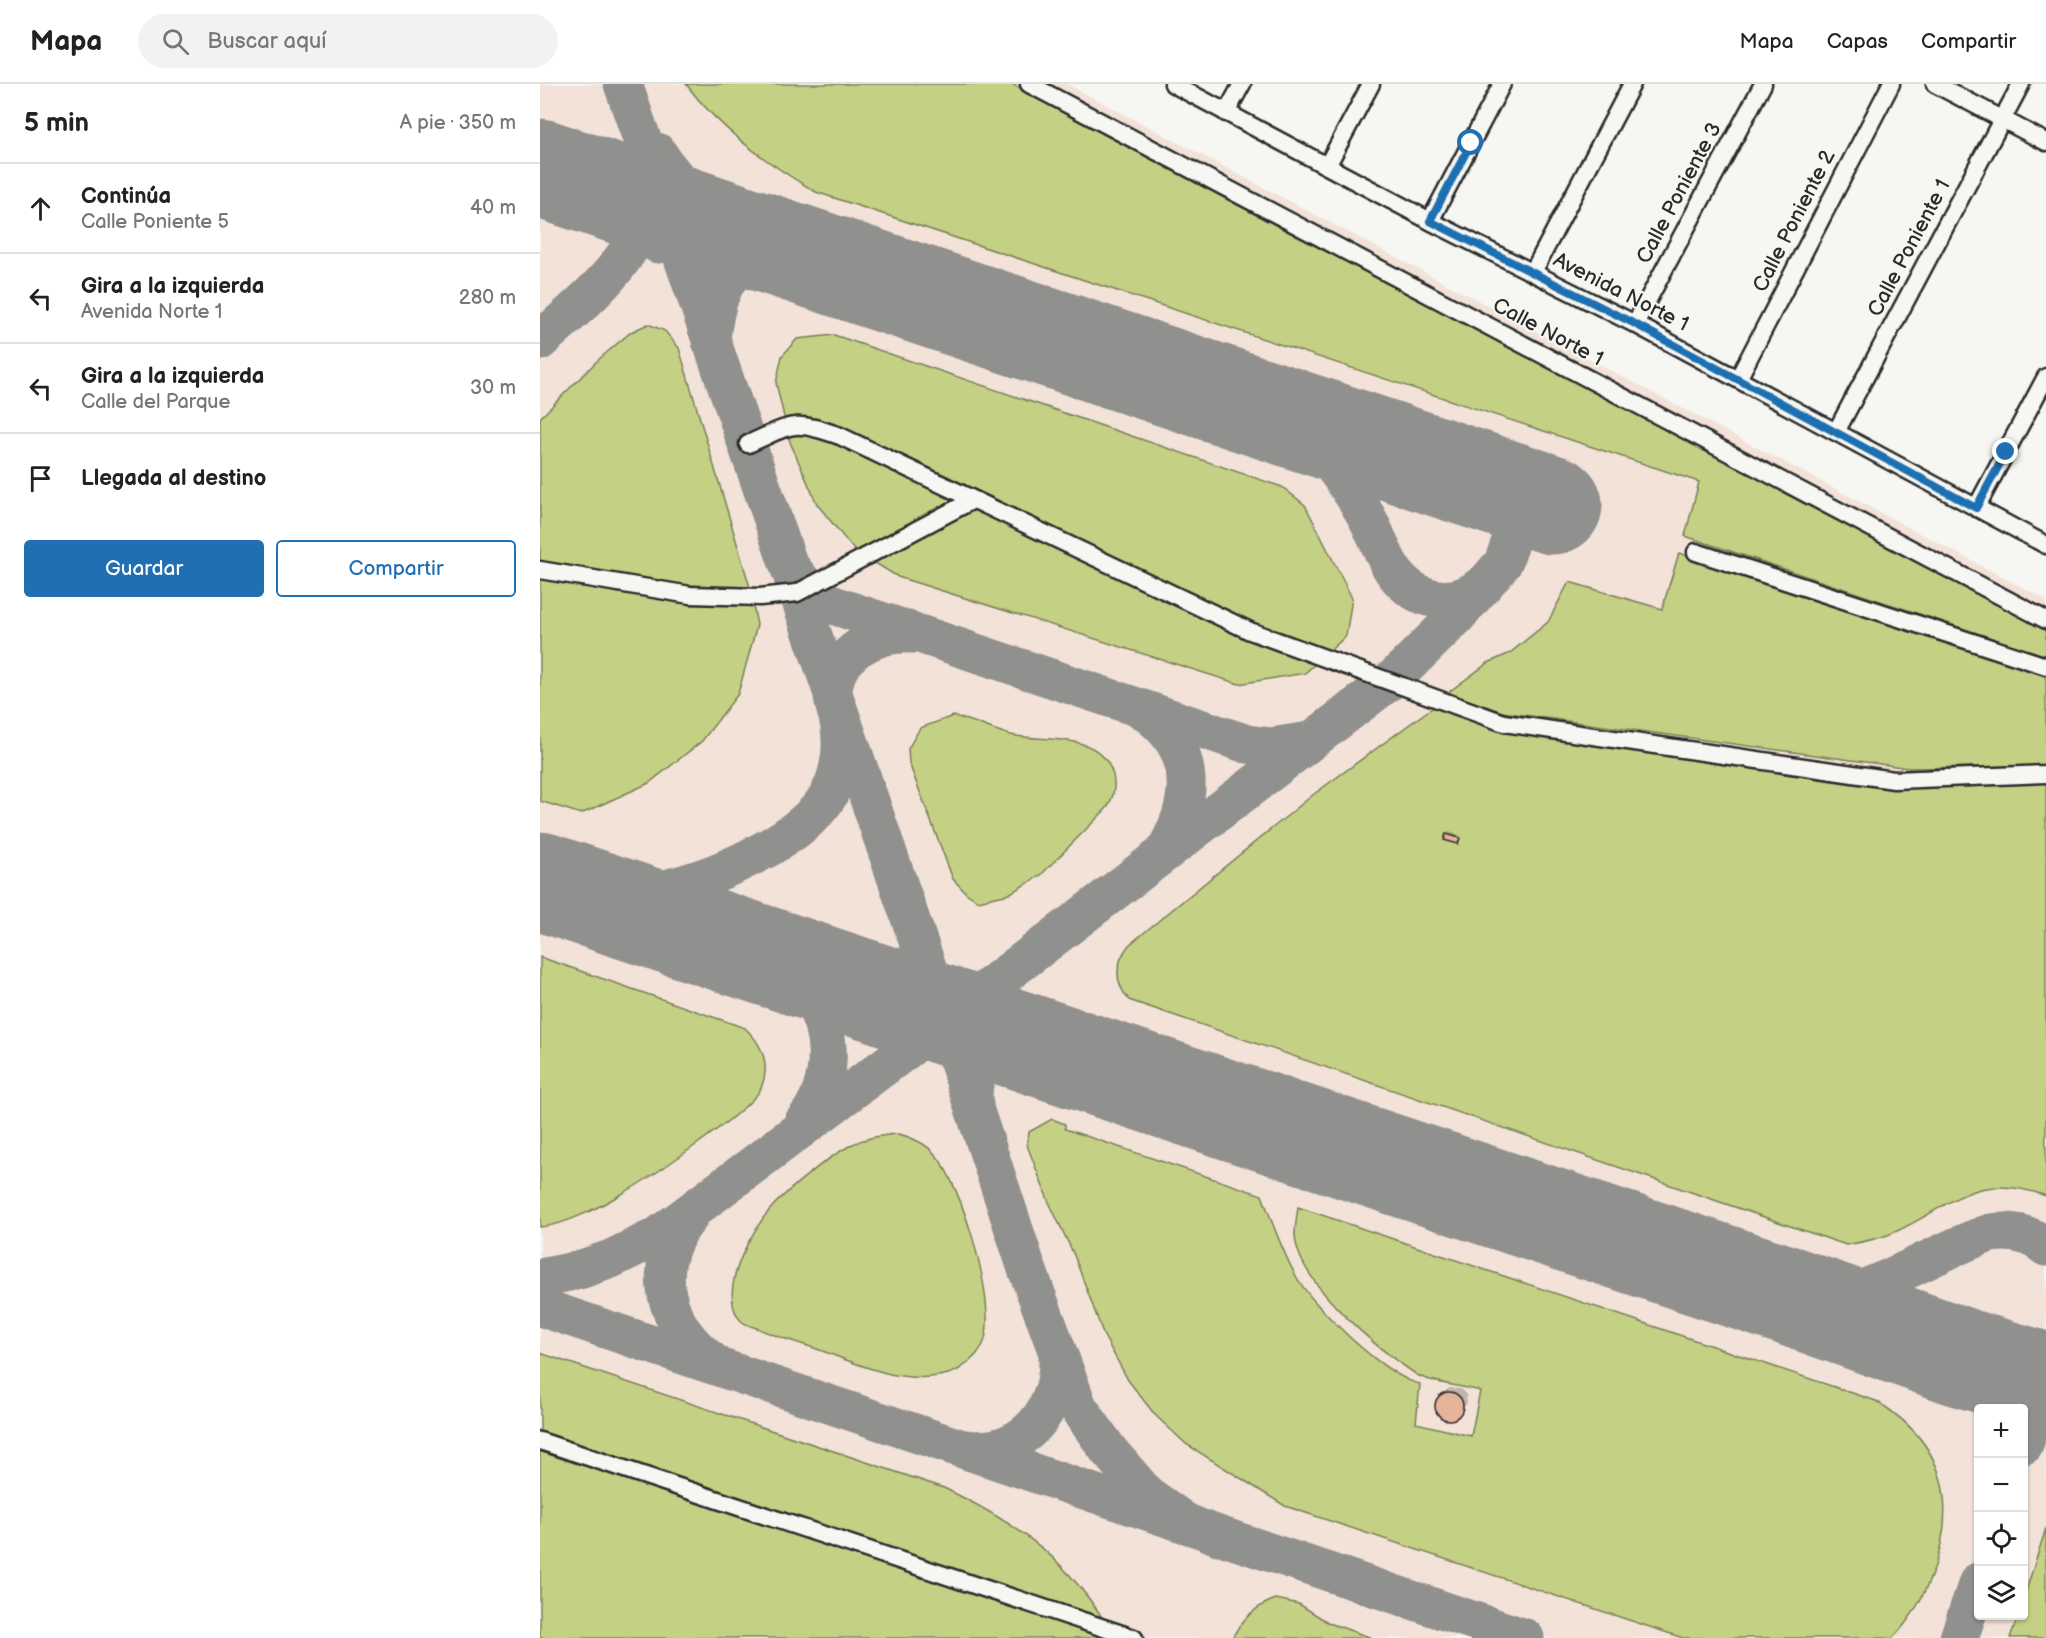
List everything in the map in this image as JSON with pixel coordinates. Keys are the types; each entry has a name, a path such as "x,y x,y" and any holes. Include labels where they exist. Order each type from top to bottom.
{"street":[{"name":"Calle Norte 1","path":"1029,84 2046,620"},
{"name":"Avenida Norte 1","path":"1173,84 1430,221 1635,324 2046,545"},
{"path":"1226,113 1242,84"},
{"path":"1328,166 1371,84"},
{"path":"1430,221 1502,84"},
{"path":"1533,272 1632,84"},
{"name":"Calle Poniente 3","path":"1635,324 1763,84"},
{"name":"Calle Poniente 2","path":"1738,379 1891,84"},
{"path":"1935,84 2046,142"},
{"name":"Calle Poniente 1","path":"1836,432 2021,84"},
{"path":"1976,508 2046,377"},
{"path":"748,444 791,425 806,424 840,436 1250,631 1504,723 1894,780 2046,774"},
{"path":"540,570 690,596 760,597 797,593 973,500"},
{"path":"1696,552 2046,666"},
{"path":"540,1441 1134,1638"}],"shaded area":[{"path":"540,84 1067,84 2046,600 2046,1638 540,1638"}],"green space":[{"path":"686,84 1012,84 2046,628 2046,656 1685,536 1699,482 816,192 780,169 729,131 699,101"},
{"path":"648,324 665,331 679,348 749,584 757,625 738,694 702,741 649,783 581,814 540,801 540,418 598,360 631,332"},
{"path":"834,335 1282,487 1305,505 1352,598 1346,636 1305,673 1239,684 898,577 854,550 817,504 790,442 776,383 782,356 797,339"},
{"path":"1679,553 2046,673 2046,766 1909,768 1502,712 1446,694 1488,663 1510,653 1548,622 1569,582 1662,609"},
{"path":"1436,705 1954,785 2046,783 2046,1196 2021,1189 2000,1187 1982,1189 1966,1194 1889,1234 1846,1245 1129,1000 1120,986 1118,972 1121,959 1129,945 1314,794"},
{"path":"953,716 1011,735 1081,744 1104,757 1114,780 1113,795 1106,809 1041,875 1009,894 978,901 966,893 953,879 909,763 908,749 920,728"},
{"path":"540,957 745,1028 761,1048 765,1071 761,1088 754,1098 719,1128 673,1161 633,1188 591,1210 560,1223 540,1227"},
{"path":"1052,1119 1065,1124 1065,1129 1262,1195 1296,1276 1317,1305 1370,1355 1406,1379 1420,1384 1416,1423 1471,1436 1480,1391 1417,1375 1382,1349 1342,1314 1324,1294 1299,1254 1295,1235 1298,1207 1876,1401 1898,1416 1915,1432 1928,1450 1938,1470 1943,1491 1945,1514 1942,1538 1936,1563 1919,1603 1893,1638 1683,1638 1285,1506 1186,1444 1155,1415 1128,1380 1104,1336 1074,1255 1048,1200 1027,1145 1029,1132"},
{"path":"899,1134 927,1146 944,1168 955,1189 974,1244 986,1301 987,1324 984,1342 979,1352 959,1369 931,1377 881,1372 772,1334 742,1321 733,1305 732,1290 740,1259 756,1229 773,1206 810,1173 851,1145 875,1137"},
{"path":"540,1353 944,1488 998,1517 1042,1548 1080,1587 1115,1638 540,1638"},
{"path":"2046,1528 2046,1638 2010,1638 2017,1620 2028,1620 2028,1584"},
{"path":"1276,1599 1299,1604 1329,1623 1372,1638 1232,1638 1250,1614"}],"building":[{"path":"1446,834 1460,838 1458,844 1444,840"},
{"path":"1449,1392 1459,1396 1463,1406 1459,1416 1449,1420 1439,1416 1435,1406 1439,1396"}],"taxiway":[{"path":"623,84 937,996 1027,1269 1078,1407 1109,1451 1147,1495 1185,1522 1218,1536"},
{"path":"657,152 677,179 702,203 758,241"},
{"path":"548,171 604,202 658,244"},
{"path":"540,341 598,287 616,268 630,247 641,224 647,199 648,172"},
{"path":"711,341 718,302 725,285 734,272 745,262 760,256 779,253 801,255"},
{"path":"1242,403 1286,424 1305,437 1323,454 1360,506 1394,572 1413,590 1424,596 1448,599 1471,593 1482,585"},
{"path":"540,1278 579,1270 611,1259 658,1236 904,1052 1395,677 1457,616 1503,563 1527,496"},
{"path":"792,569 810,591 833,605 1247,744 1271,747 1310,741"},
{"path":"576,893 639,893 670,888 696,880 752,856 802,825 820,807 832,788 837,772 841,738 833,694 840,666 860,647 872,641 886,636 914,634"},
{"path":"1144,711 1161,725 1174,741 1182,758 1186,775 1186,794 1182,813 1165,851"},
{"path":"754,950 794,978 811,998 820,1015 825,1033 826,1071 822,1090 803,1123"},
{"path":"818,972 874,991 907,1007 922,1018 948,1048"},
{"path":"949,985 978,1013 1033,1043"},
{"path":"974,1105 973,1089 977,1076 984,1065 994,1057 1019,1049 1048,1049"},
{"path":"689,1217 676,1236 668,1256 665,1275 667,1295 673,1314 683,1332 714,1363"},
{"path":"1789,1296 1812,1299 1838,1296 1864,1288 1991,1233 2020,1234 2033,1238 2046,1247"},
{"path":"540,1307 1525,1638"},
{"path":"966,1449 987,1449 1005,1445 1021,1437 1034,1425 1045,1411 1053,1394 1058,1356"},
{"path":"1964,1358 1994,1383 2008,1404"},
{"path":"2028,1431 2046,1369"},
{"path":"1959,1638 1974,1594"}],"runway":[{"path":"540,168 1553,505"},
{"path":"540,881 1789,1296 1964,1358 2046,1382"}],"route":[{"path":"1471,143 1430,221 1635,324 1976,508 2006,452"}]}
